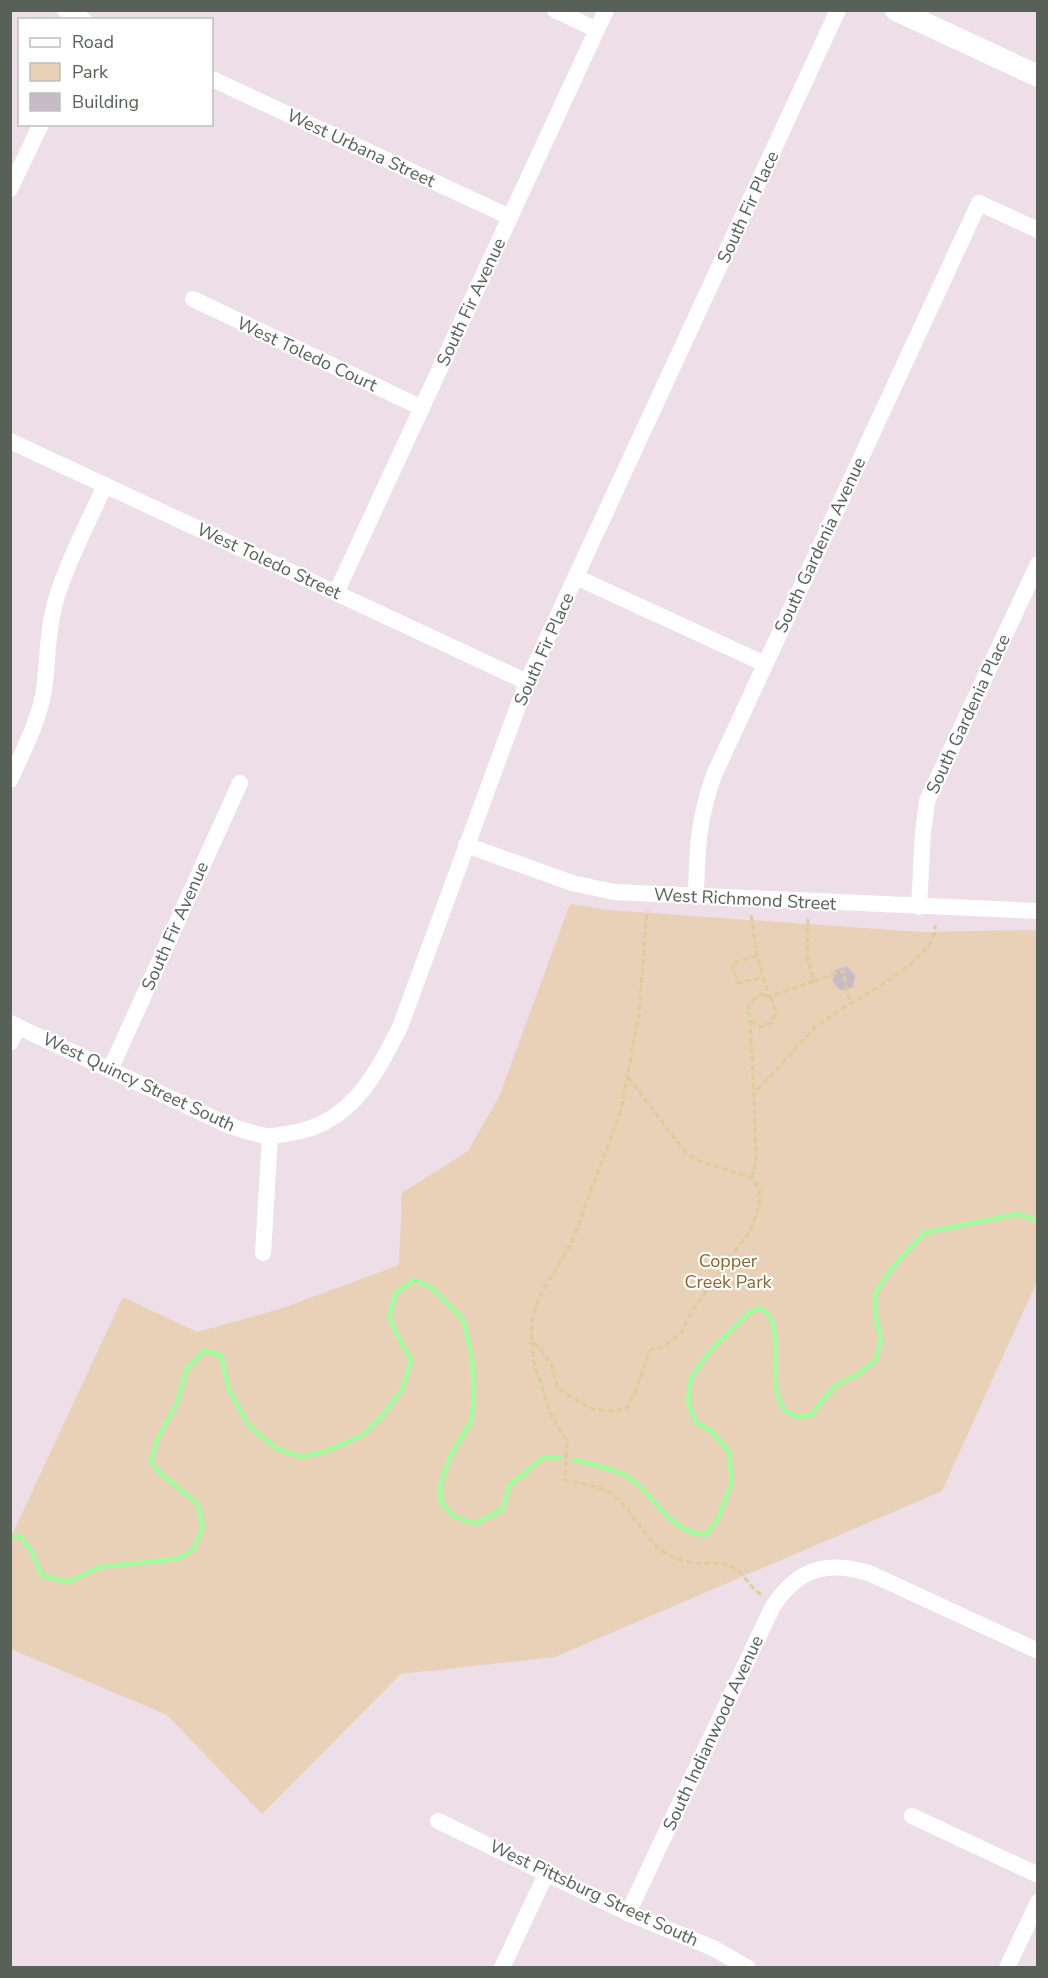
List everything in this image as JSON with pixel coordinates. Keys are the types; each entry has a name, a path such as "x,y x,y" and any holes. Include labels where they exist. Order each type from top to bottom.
{"main road":[{"path":"896,10 1038,76"}],"street":[{"path":"65,10 80,18"},
{"path":"555,10 597,30"},
{"name":"South Fir Avenue","path":"336,593 606,10"},
{"name":"South Fir Place","path":"270,1136 290,1134 329,1122 358,1095 384,1059 404,1017 527,682 838,10"},
{"name":"West Urbana Street","path":"213,79 510,217"},
{"path":"10,189 40,126"},
{"name":"South Gardenia Avenue","path":"696,896 697,842 705,801 714,775 979,203 1038,230"},
{"name":"West Toledo Court","path":"192,299 422,408"},
{"name":"West Toledo Street","path":"10,441 527,682"},
{"path":"10,780 39,711 44,690 50,626 58,594 105,485"},
{"name":"South Gardenia Place","path":"920,907 922,833 927,801 1038,564"},
{"path":"576,577 765,664"},
{"name":"South Fir Avenue","path":"110,1070 240,783"},
{"name":"West Richmond Street","path":"466,845 572,883 594,889 626,893 1034,912"},
{"path":"10,1043 14,1025"},
{"name":"West Quincy Street South","path":"14,1025 228,1125 270,1136"},
{"path":"263,1253 270,1136"},
{"name":"South Indianwood Avenue","path":"628,1913 773,1606 783,1590 795,1580 818,1569 852,1568 869,1573 1038,1651"},
{"path":"912,1816 1038,1875"},
{"name":"West Pittsburg Street South","path":"438,1821 628,1913 713,1948 748,1968"},
{"path":"502,1968 546,1874"},
{"path":"1007,1968 1038,1902"}],"path":[{"path":"647,910 639,1014 621,1110 574,1237 566,1254 541,1292 534,1309 530,1329 534,1363 550,1413 567,1441 565,1480 608,1491 620,1501 654,1544 668,1554 694,1563 730,1565 739,1571 753,1590 762,1595"},
{"path":"750,1018 760,1027 772,1023 776,1011 769,997 757,956 751,915"},
{"path":"808,918 807,957 814,981"},
{"path":"754,1093 818,1025 918,958 933,939 935,925"},
{"path":"757,956 732,963 738,983 763,976"},
{"path":"752,1178 756,1160 748,1005 762,994 769,997 843,971 850,1005"},
{"path":"532,1341 540,1348 552,1367 558,1388 571,1398 593,1409 612,1411 627,1407 636,1390 650,1350 663,1347 681,1333 694,1308 751,1229 760,1202 759,1190 752,1178 697,1161 686,1153 628,1077"}],"green space":[{"name":"Copper Creek Park","path":"570,904 608,910 921,932 1037,930 1037,1281 942,1491 555,1657 401,1674 262,1814 167,1715 11,1649 11,1537 123,1297 197,1332 280,1309 399,1265 402,1193 468,1151 499,1097"}],"building":[{"path":"847,967 855,976 852,987 841,990 833,981 836,970"}],"waterway":[{"path":"574,1460 609,1469 628,1477 672,1521 693,1532 706,1535 718,1519 732,1482 729,1452 712,1432 696,1422 688,1403 691,1378 709,1352 750,1312 761,1308 771,1319 774,1330 775,1373 779,1400 785,1410 795,1416 810,1416 836,1385 857,1375 876,1360 881,1339 875,1314 875,1294 893,1267 924,1233 1018,1214 1038,1221"},
{"path":"10,1537 20,1536 32,1552 42,1576 68,1582 100,1567 178,1559 194,1549 203,1527 198,1504 159,1472 151,1462 157,1440 177,1403 187,1369 204,1351 221,1355 229,1390 250,1427 277,1449 303,1457 327,1451 363,1435 383,1415 403,1388 411,1359 389,1316 396,1293 414,1280 432,1288 463,1319 472,1357 474,1397 471,1422 450,1457 440,1486 441,1503 455,1517 475,1524 502,1510 510,1485 543,1458 560,1458"}]}
